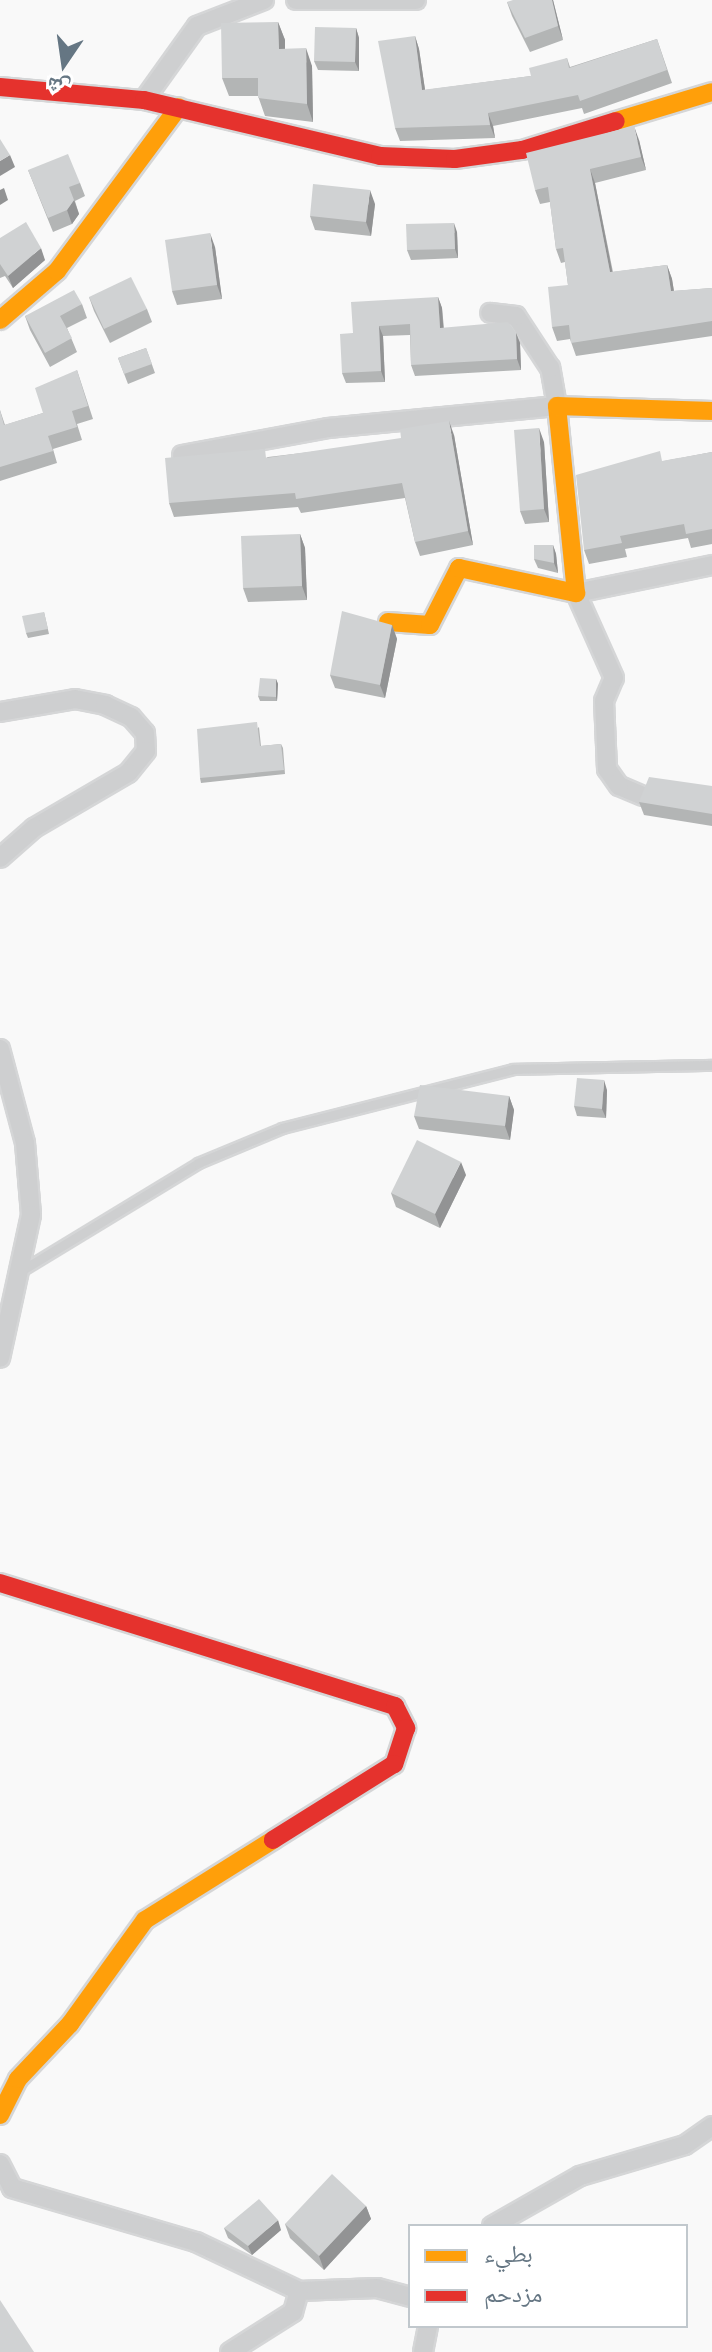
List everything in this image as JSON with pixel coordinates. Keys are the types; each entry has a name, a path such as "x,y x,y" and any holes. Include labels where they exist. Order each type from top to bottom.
{"street":[{"path":"144,100 197,26 264,0"},
{"path":"296,0 416,0"},
{"path":"0,87 144,100 179,107 291,140 380,156 455,159 522,150 712,92"},
{"path":"0,320 57,271 179,107"},
{"path":"490,313 516,316 550,368 557,406 576,593 614,678 604,701 607,769 619,786 643,796"},
{"path":"182,455 328,428 557,406 712,411"},
{"path":"388,622 430,625 459,568 576,593 712,565"},
{"path":"0,712 75,699 105,705 131,717 145,733 146,751 128,773 34,828 0,858"},
{"path":"0,1049 25,1143 31,1215 0,1358"},
{"path":"0,1285 19,1272"},
{"path":"0,1583 310,1674 395,1706 406,1728 394,1764 145,1920 70,2024 18,2079 0,2115"},
{"path":"496,2224 580,2176 685,2145 712,2126"},
{"path":"0,2164 12,2188 196,2242 299,2291 377,2288 408,2296"},
{"path":"230,2352 293,2312 299,2291"},
{"path":"423,2352 428,2328"}],"lane":[{"path":"19,1272 198,1163 282,1128 513,1069 712,1065"}],"building":[{"path":"552,0 558,26 525,38 507,2"},
{"path":"278,22 279,49 306,48 307,104 258,98 258,78 222,78 221,23"},
{"path":"315,27 356,28 355,62 314,61"},
{"path":"415,36 422,90 531,76 529,68 567,58 569,68 657,39 667,70 580,101 578,95 488,113 490,125 395,128 378,41"},
{"path":"634,126 641,157 590,169 610,272 667,265 671,291 712,288 712,321 571,343 569,325 552,327 548,287 568,285 563,248 556,249 548,187 535,190 526,153"},
{"path":"0,139 10,155 0,161"},
{"path":"68,154 80,183 69,187 74,200 67,210 48,218 28,170"},
{"path":"313,184 370,190 366,222 310,216"},
{"path":"26,222 41,248 8,276 0,264 0,238"},
{"path":"454,223 455,249 407,250 406,224"},
{"path":"210,233 217,285 172,291 165,240"},
{"path":"131,277 147,309 104,329 89,297"},
{"path":"74,290 82,304 60,316 72,338 45,353 25,316"},
{"path":"438,297 440,328 508,322 516,333 517,359 411,365 410,324 379,326 381,371 342,373 340,334 353,333 351,302"},
{"path":"146,348 152,364 124,374 118,358"},
{"path":"77,370 88,406 72,411 77,427 48,436 53,451 0,467 0,410 4,425 43,413 35,388"},
{"path":"449,421 468,531 415,542 402,483 296,499 295,493 169,503 165,458 265,449 266,458 401,438 400,429"},
{"path":"539,428 544,509 520,511 514,430"},
{"path":"660,451 662,461 712,452 712,529 686,534 684,524 620,536 622,543 584,550 576,475"},
{"path":"300,534 302,586 243,588 241,536"},
{"path":"534,545 553,545 554,563 534,559"},
{"path":"342,611 392,625 380,685 330,675"},
{"path":"44,612 48,629 26,633 22,616"},
{"path":"260,678 276,679 276,697 258,696"},
{"path":"257,722 260,746 281,744 284,770 200,778 197,729"},
{"path":"649,777 712,786 712,814 639,802"},
{"path":"577,1078 604,1080 602,1109 574,1106"},
{"path":"420,1085 509,1096 505,1126 414,1116"},
{"path":"417,1140 461,1162 435,1214 391,1193"},
{"path":"332,2174 366,2206 319,2256 285,2224"},
{"path":"259,2199 278,2220 248,2246 224,2228"},
{"path":"0,2300 34,2352 0,2352"}],"traffic: slow":[{"path":"616,121 712,92"},
{"path":"0,320 57,271 179,107"},
{"path":"388,622 430,625 459,568 576,593 557,406 712,411"},
{"path":"0,2115 18,2079 70,2024 145,1920 273,1840"}],"traffic: jam":[{"path":"0,87 144,100 380,156 455,159 522,150 616,121"},
{"path":"0,1583 395,1706 406,1728 394,1764 273,1840"}]}
